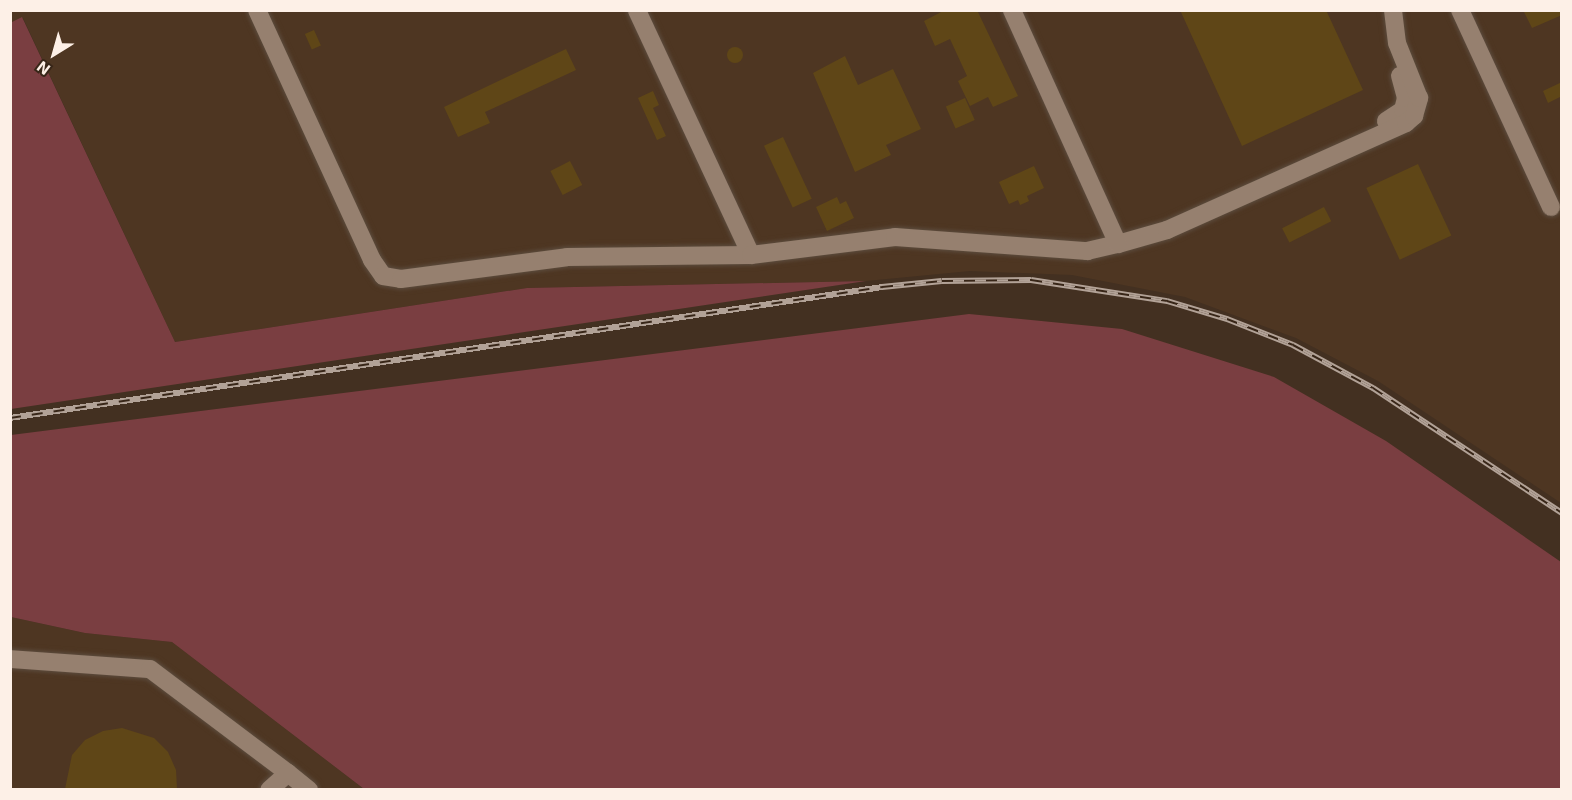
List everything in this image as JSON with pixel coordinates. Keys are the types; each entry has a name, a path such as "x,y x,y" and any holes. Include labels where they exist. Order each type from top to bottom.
{"lane":[{"path":"257,10 372,260 383,276 401,279 567,257 751,255 895,237 1087,252 1118,244 1167,230 1319,159 1403,110 1406,98 1386,10"},
{"path":"637,10 751,255"},
{"path":"1012,10 1118,244"},
{"path":"1319,159 1354,148 1414,116 1419,98 1397,43 1393,10"},
{"path":"1460,10 1551,207"},
{"path":"10,659 150,669 309,789"},
{"path":"269,789 288,773"}],"shaded area":[{"path":"10,11 1561,11 1561,503 1378,381 1296,338 1185,297 1072,275 970,271 866,281 527,288 175,342 23,18 11,23"},
{"path":"22,17 175,342 527,288 866,281 11,409 10,23"},
{"path":"969,314 1122,329 1274,377 1386,441 1561,562 1561,789 364,789 172,642 85,633 11,617 11,435"},
{"path":"11,617 85,633 172,642 364,789 11,790"}],"building":[{"path":"945,10 977,10 1018,96 993,107 988,97 970,106 958,81 967,76 950,39 935,46 924,21"},
{"path":"1180,10 1326,10 1363,90 1242,146"},
{"path":"1523,10 1562,10 1562,15 1532,28"},
{"path":"314,30 321,46 312,50 305,34"},
{"path":"732,47 738,47 743,55 741,61 732,63 727,58 727,52"},
{"path":"566,49 576,70 485,112 490,123 458,137 444,107"},
{"path":"845,56 858,85 893,69 921,129 886,145 891,155 855,172 813,73"},
{"path":"1562,82 1562,96 1548,103 1543,91"},
{"path":"653,91 659,105 653,108 666,136 657,140 638,98"},
{"path":"965,98 975,120 956,128 946,107"},
{"path":"783,137 812,199 793,208 764,146"},
{"path":"570,161 582,185 563,195 550,171"},
{"path":"1418,164 1451,236 1400,260 1366,188"},
{"path":"1034,166 1044,188 1027,196 1029,201 1020,205 1018,200 1009,204 999,182"},
{"path":"837,197 840,204 846,201 854,218 827,231 816,207"},
{"path":"1324,207 1331,221 1289,243 1282,228"},
{"path":"122,728 154,738 168,752 176,770 177,789 65,789 72,755 85,740 103,731"}],"railway":[{"path":"10,418 882,287 942,281 1031,280 1167,301 1227,319 1293,345 1373,388 1562,513"}]}
